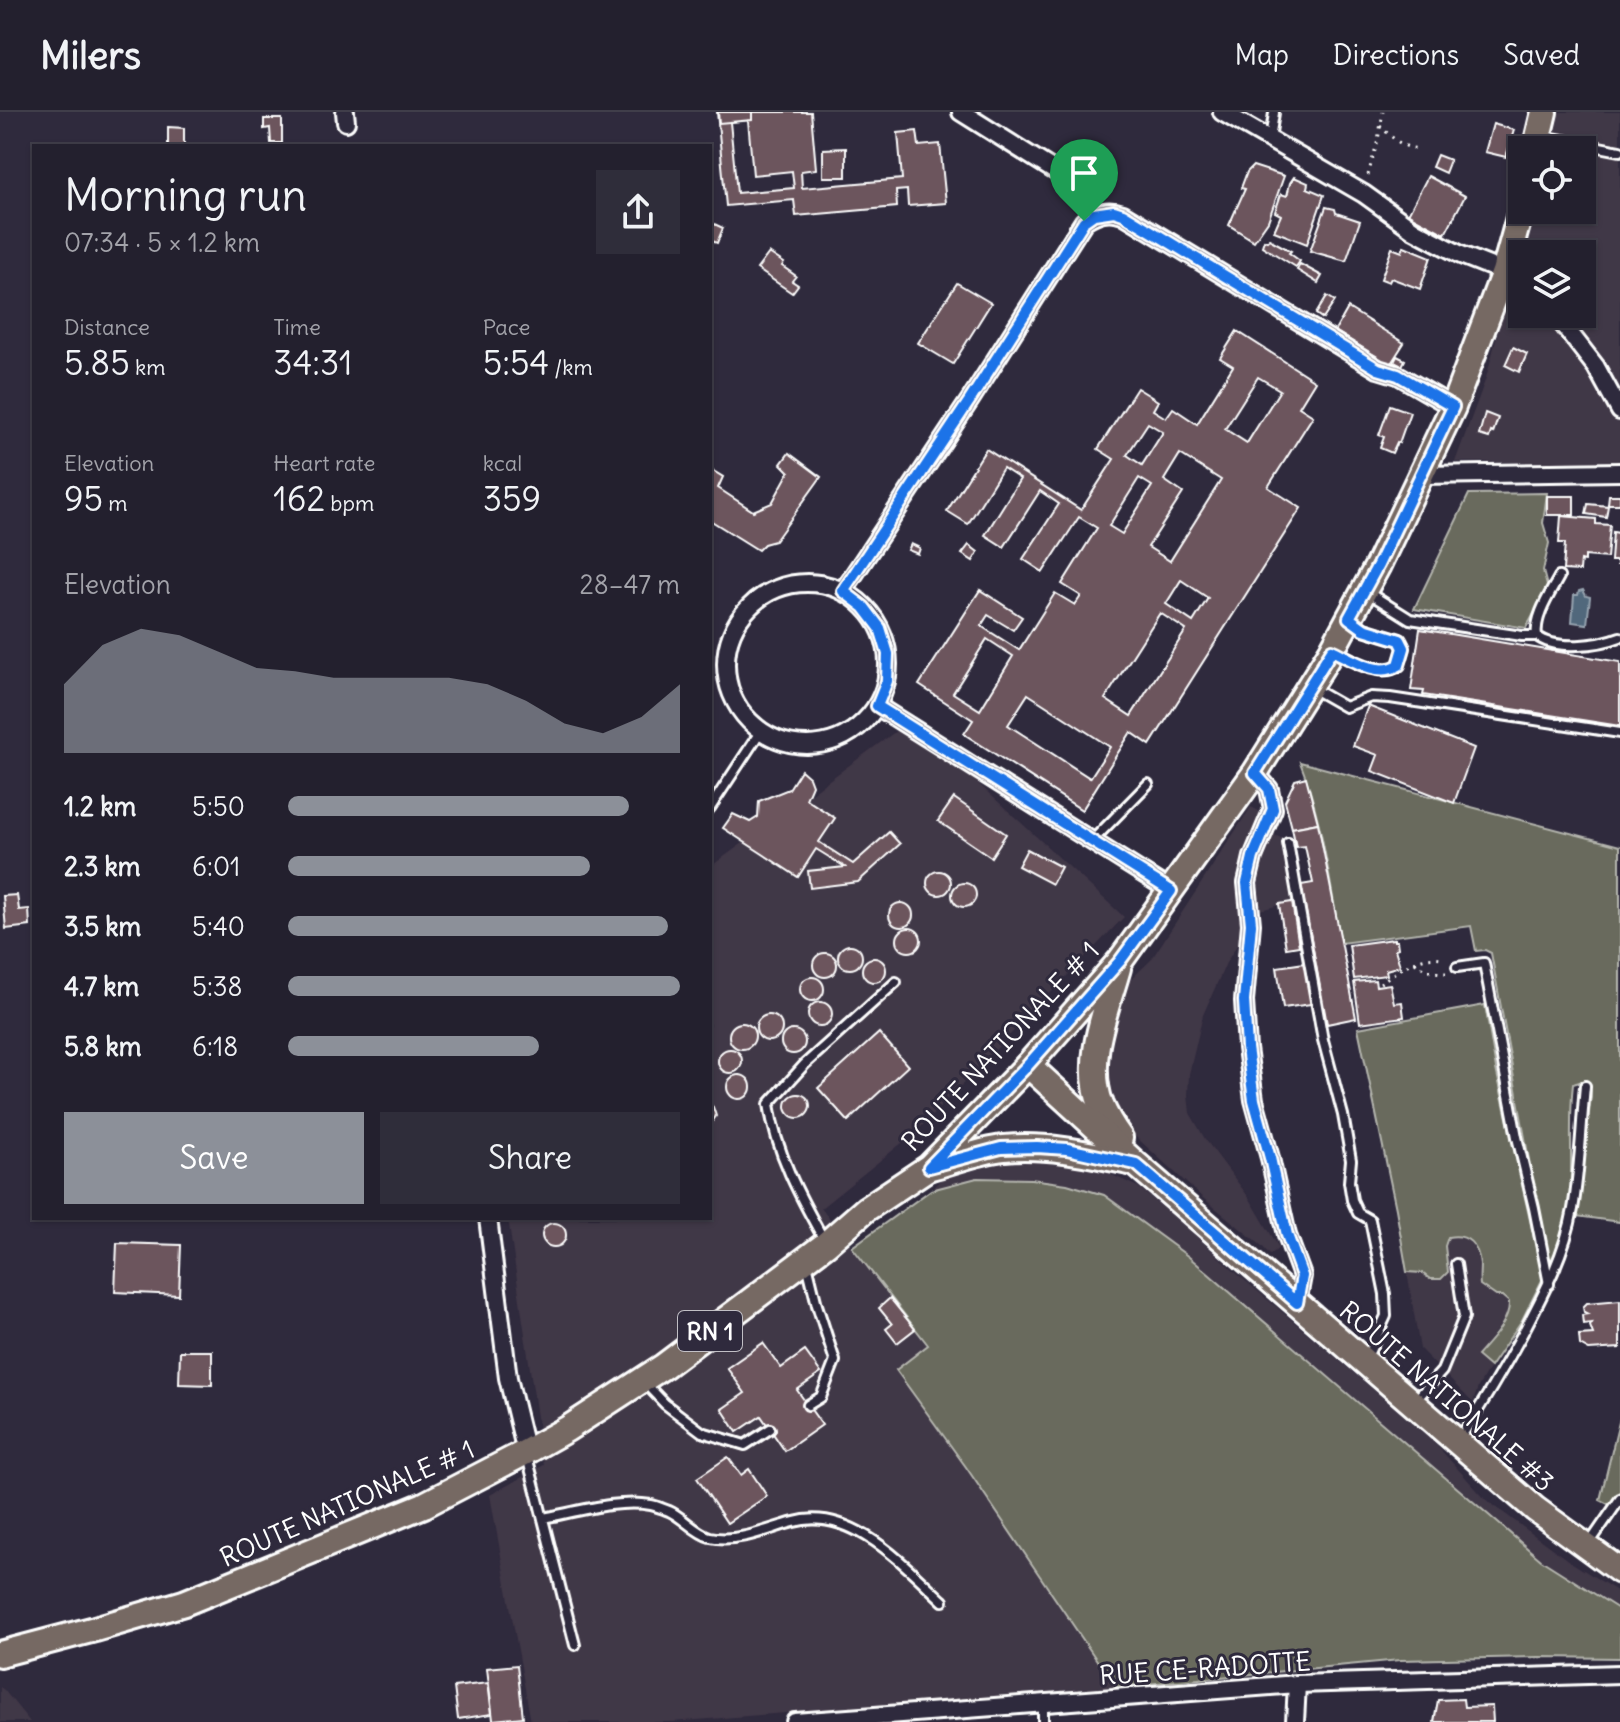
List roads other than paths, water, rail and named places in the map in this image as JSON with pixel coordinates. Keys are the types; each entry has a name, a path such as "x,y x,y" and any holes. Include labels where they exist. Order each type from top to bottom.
{"main road":[{"name":"ROUTE NATIONALE # 1","path":"0,1654 184,1603 424,1505 526,1452 664,1366 816,1251 866,1209 929,1167 1028,1065 1120,961 1255,773 1310,687 1365,590 1508,285"},
{"path":"1120,961 1097,1045 1095,1083 1109,1121 1136,1164"},
{"name":"ROUTE NATIONALE #3","path":"1028,1065 1136,1164 1535,1509 1620,1571"},
{"path":"929,1167 1001,1148 1037,1147 1067,1149 1136,1164"}],"street":[{"path":"961,112 1063,176"},
{"path":"1222,112 1364,194 1414,230 1461,255 1508,272"},
{"path":"843,591 1084,221 1094,214 1114,211 1123,214 1378,369 1398,375 1453,407"},
{"path":"1566,328 1596,367 1620,411"},
{"path":"1421,475 1620,472"},
{"path":"817,583 843,591 864,607 880,628 888,654 887,681 877,706 860,727 837,740 811,746 785,743 760,732 741,713 729,688 725,661 730,635 744,611 765,594 790,584 817,583"},
{"path":"877,706 1171,891"},
{"path":"1255,773 1269,789 1273,809 1253,857 1247,883 1251,924 1244,1001 1247,1048 1254,1100 1287,1235 1302,1276 1297,1303"},
{"path":"488,1220 508,1378 526,1452"},
{"name":"RUE CE-RADOTTE","path":"795,1722 939,1716 1043,1704 1297,1684 1620,1674"},
{"path":"1295,1713 1297,1684"}],"lane":[{"path":"1270,139 1274,113"},
{"path":"1539,132 1620,151"},
{"path":"1559,577 1536,629 1542,641 1575,645 1600,643 1620,637"},
{"path":"1365,590 1410,619 1537,636"},
{"path":"1332,650 1368,667 1388,670 1399,665 1404,648 1400,640 1364,629 1349,618"},
{"path":"1310,687 1345,707 1371,697 1390,698 1620,733"},
{"path":"712,805 760,732"},
{"path":"1092,841 1148,784"},
{"path":"1288,843 1323,1040 1343,1115 1351,1160 1349,1182 1352,1200 1358,1213 1370,1220 1385,1294 1386,1316 1365,1361"},
{"path":"1457,967 1484,963 1549,1284"},
{"path":"808,1405 821,1397 835,1361 817,1305 816,1251 772,1125 769,1104 805,1064 896,982"},
{"path":"1457,1442 1505,1366 1549,1284 1562,1250 1573,1210 1585,1086"},
{"path":"1413,1403 1442,1371 1464,1317 1456,1264"},
{"path":"641,1379 665,1404 702,1432 745,1445 770,1429"},
{"path":"526,1452 575,1645"},
{"path":"1587,1548 1620,1499"},
{"path":"543,1518 620,1504 652,1505 674,1513 708,1536 734,1538 797,1521 821,1519 855,1528 894,1556 943,1601"},
{"path":"1043,1704 1043,1722"}],"water":[{"path":"1583,590 1590,597 1587,624 1572,622 1574,595"}]}
